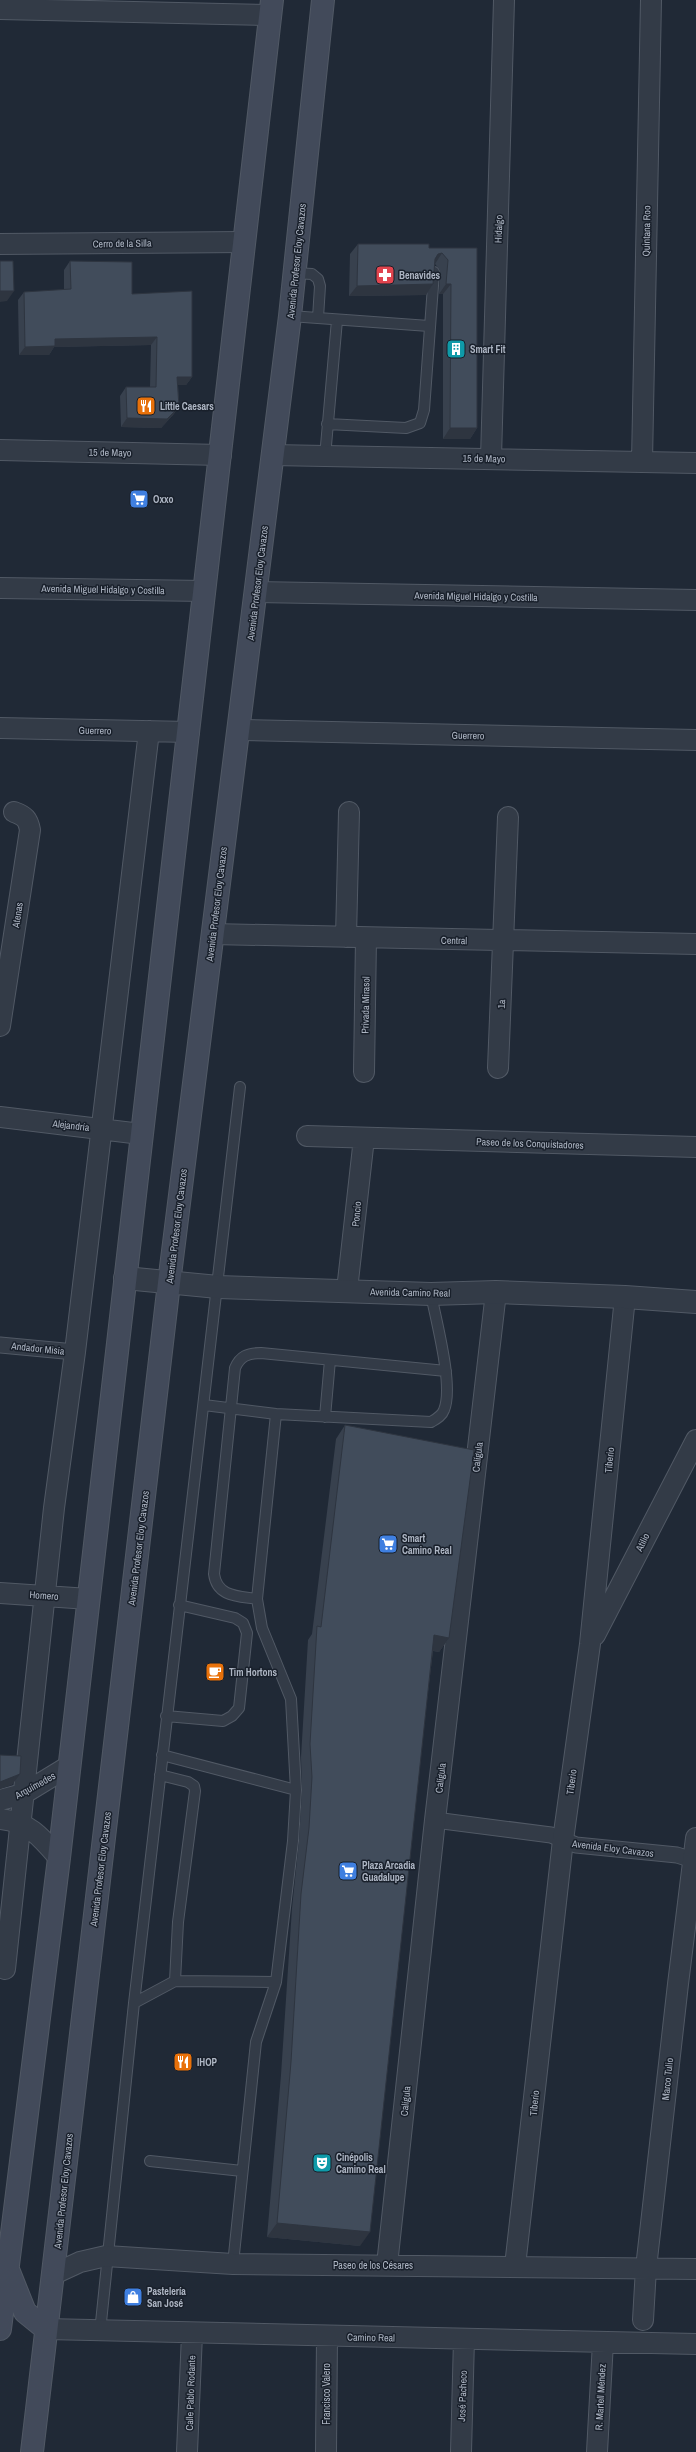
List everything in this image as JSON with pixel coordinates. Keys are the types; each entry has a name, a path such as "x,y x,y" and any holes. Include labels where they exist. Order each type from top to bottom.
{"main road":[{"name":"Avenida Profesor Eloy Cavazos","path":"32,2452 212,934 239,730 290,316 323,0"},
{"path":"0,2329 59,1858 271,8"},
{"path":"8,2267 25,2312 46,2329"}],"street":[{"name":"Hidalgo","path":"491,458 504,0"},
{"name":"Quintana Roo","path":"642,462 651,0"},
{"path":"0,9 271,8"},
{"name":"Cerro de la Silla","path":"0,244 244,242"},
{"name":"15 de Mayo","path":"0,450 221,454"},
{"name":"15 de Mayo","path":"272,455 325,457 491,458 696,464"},
{"name":"Avenida Miguel Hidalgo y Costilla","path":"0,588 205,591"},
{"name":"Avenida Miguel Hidalgo y Costilla","path":"256,592 696,600"},
{"name":"Guerrero","path":"0,728 189,732"},
{"name":"Guerrero","path":"239,730 696,740"},
{"path":"5,1969 62,1440 75,1352 149,731"},
{"name":"Atenas","path":"0,1026 1,1001 30,830 29,821 24,815 14,812"},
{"path":"346,937 349,812"},
{"name":"1a","path":"498,1068 508,817"},
{"name":"Central","path":"212,934 696,944"},
{"name":"Privada Mirasol","path":"364,1072 366,938"},
{"name":"Alejandría","path":"0,1117 141,1134"},
{"name":"Paseo de los Conquistadores","path":"307,1136 696,1148"},
{"name":"Poncio","path":"347,1290 364,1138"},
{"name":"Avenida Camino Real","path":"125,1278 218,1287 347,1290 431,1294 496,1292 625,1297 696,1302"},
{"name":"Calígula","path":"387,2265 435,1820 496,1292"},
{"name":"Tiberio","path":"515,2266 563,1840 590,1644 625,1297"},
{"name":"Andador Misia","path":"0,1345 75,1352"},
{"name":"Atilio","path":"590,1644 696,1440"},
{"name":"Homero","path":"0,1593 89,1599"},
{"name":"Arquímedes","path":"0,1800 23,1794 69,1766"},
{"path":"0,1819 21,1823 40,1837 59,1858"},
{"name":"Avenida Eloy Cavazos","path":"435,1820 551,1835 576,1845 677,1855 694,1861"},
{"name":"Marco Tulio","path":"643,2320 646,2268 696,1838"},
{"name":"Paseo de los Césares","path":"54,2274 80,2262 106,2256 233,2264 696,2269"},
{"name":"Camino Real","path":"46,2329 100,2332 696,2344"},
{"name":"Calle Pablo Rodante","path":"187,2452 192,2334"},
{"name":"Francisco Valero","path":"326,2452 327,2337"},
{"name":"José Pacheco","path":"461,2452 464,2339"},
{"name":"R. Martell Méndez","path":"597,2452 603,2342"}],"lane":[{"path":"327,424 406,428 420,423 424,410 434,270"},
{"path":"295,273 312,274 318,278 320,286 318,318"},
{"path":"290,316 429,326"},
{"path":"325,457 337,320"},
{"path":"100,2332 106,2256 166,1716 218,1287 240,1087"},
{"path":"204,1405 276,1414 431,1422 439,1418 444,1411 446,1401 446,1371 431,1294"},
{"path":"257,1599 227,1594 217,1586 214,1574 235,1368 239,1360 244,1355 260,1352 446,1371"},
{"path":"325,1417 330,1360"},
{"path":"233,2264 256,2042 276,1982 293,1841 296,1790 291,1699 262,1628 257,1599 276,1414"},
{"path":"166,1716 223,1721 239,1708 247,1633 243,1622 235,1618 179,1605"},
{"path":"162,1755 296,1790"},
{"path":"160,1775 188,1782 194,1786 195,1791 178,1922 175,1981"},
{"path":"134,2003 175,1981 276,1982"},
{"path":"150,2161 242,2172"}],"building":[{"path":"358,244 429,244 429,248 477,248 477,428 450,428 451,284 446,284 448,260 442,253 438,254 435,259 433,284 357,286"},
{"path":"0,261 13,261 14,291 0,291"},
{"path":"70,261 132,262 132,294 192,291 192,377 177,377 179,407 167,419 127,418 126,387 156,387 157,337 55,339 55,346 25,347 24,292 71,289"},
{"path":"345,1425 474,1450 449,1638 434,1635 370,2232 277,2223 291,2062 301,1894 309,1828 312,1777 310,1744 317,1626 321,1627"},
{"path":"0,1755 21,1756 20,1774 0,1782"}],"place":[{"name":"Benavides","path":"385,275"},
{"name":"Smart Fit","path":"456,349"},
{"name":"Little Caesars","path":"146,406"},
{"name":"Oxxo","path":"139,499"},
{"name":"Smart Camino Real","path":"388,1544"},
{"name":"Tim Hortons","path":"215,1672"},
{"name":"Plaza Arcadia Guadalupe","path":"348,1871"},
{"name":"IHOP","path":"183,2062"},
{"name":"Cinépolis Camino Real","path":"322,2163"},
{"name":"Pastelería San José","path":"133,2297"}]}
